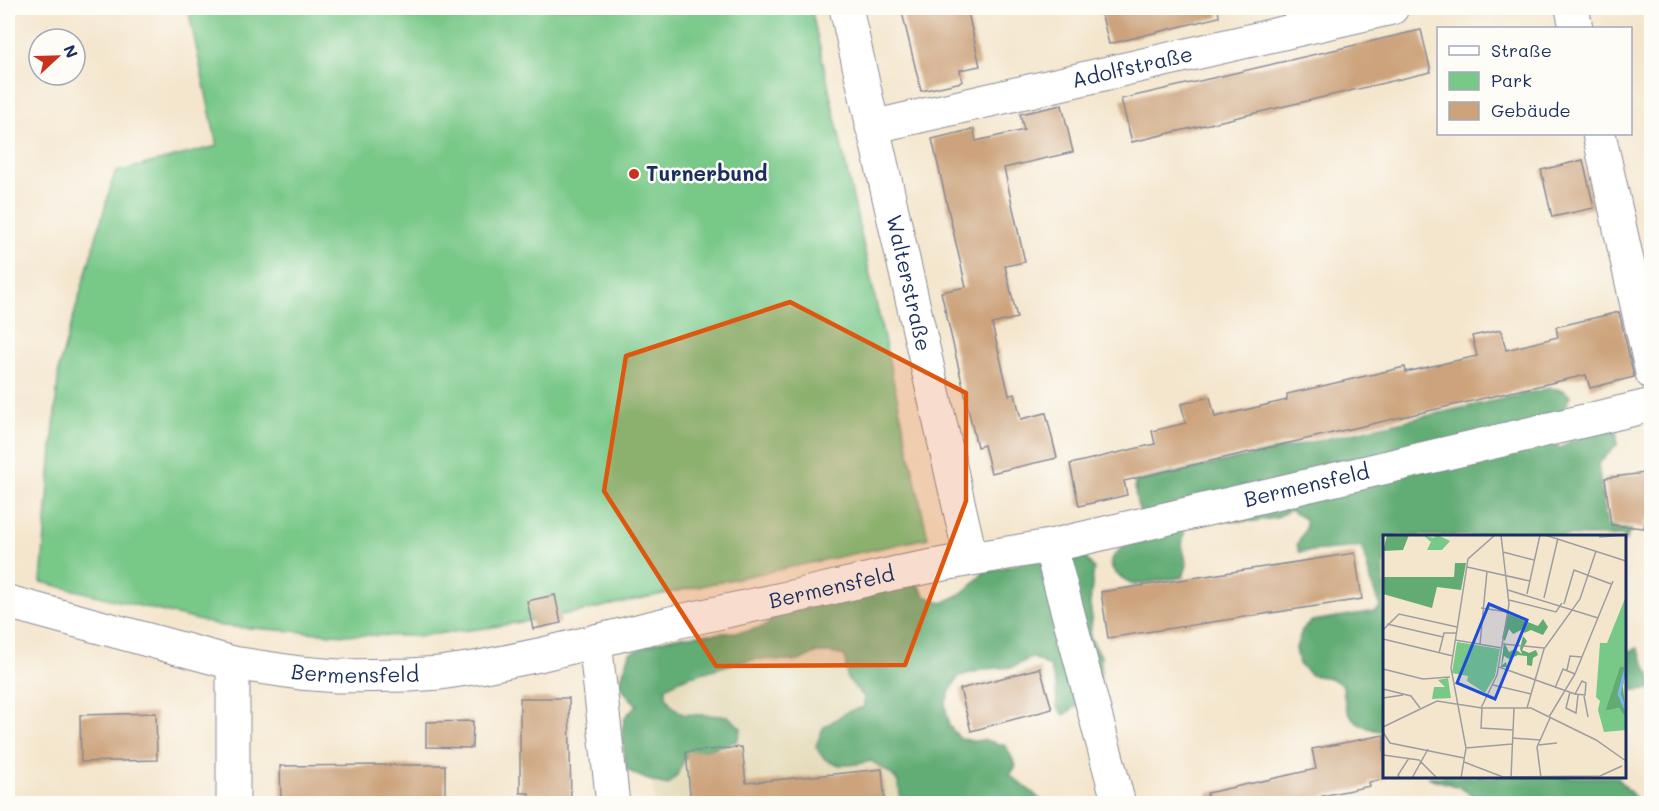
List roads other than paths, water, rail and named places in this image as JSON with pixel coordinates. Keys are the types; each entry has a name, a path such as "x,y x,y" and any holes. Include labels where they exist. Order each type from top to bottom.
{"street":[{"name":"Walterstraße","path":"846,8 971,559"},
{"name":"Adolfstraße","path":"872,128 1392,8"},
{"path":"1572,8 1576,27"},
{"path":"1599,135 1652,373"},
{"name":"Bermensfeld","path":"8,602 233,663 338,676 440,673 480,667 896,573 1050,546 1652,405"},
{"path":"1050,546 1119,804"},
{"path":"596,641 613,804"},
{"path":"233,663 233,804"}],"place":[{"name":"Turnerbund","path":"634,174"}]}
